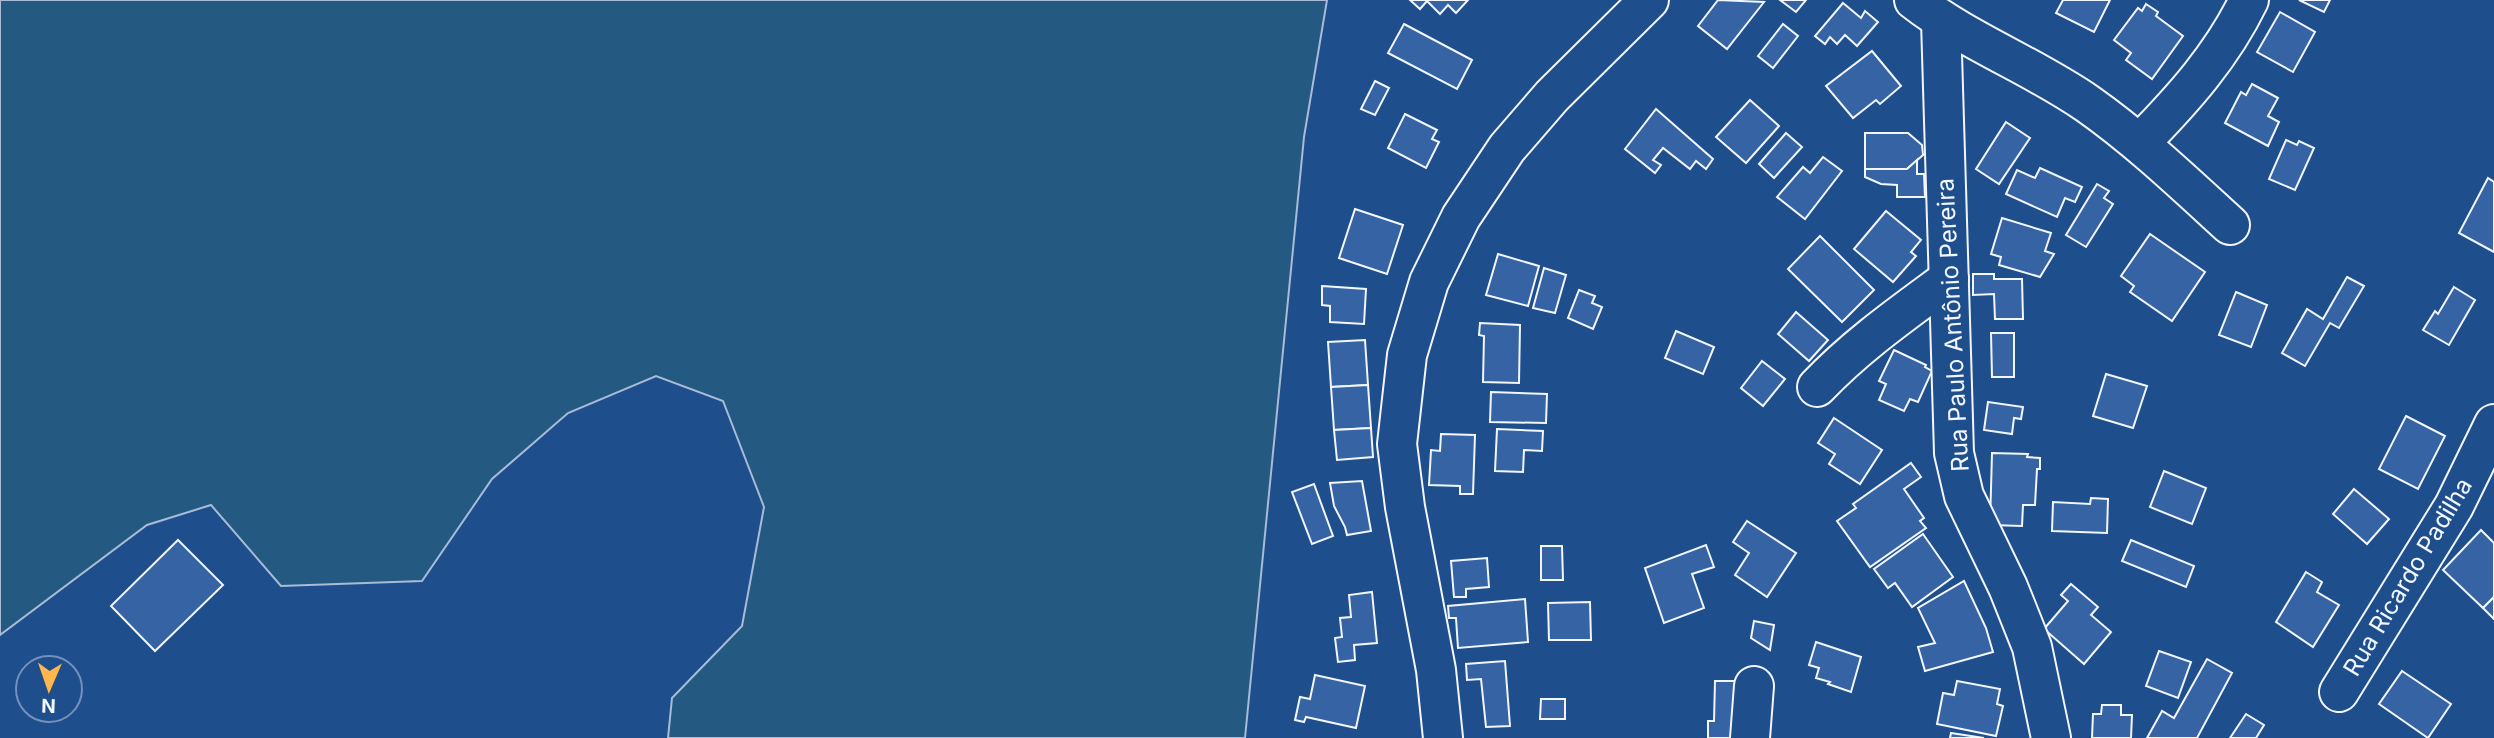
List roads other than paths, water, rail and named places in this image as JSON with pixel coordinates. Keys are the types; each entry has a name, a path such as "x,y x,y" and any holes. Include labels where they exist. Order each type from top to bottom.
{"street":[{"path":"1443,738 1436,670 1405,507 1397,444 1407,355 1429,282 1461,218 1507,148 1552,96 1648,0"},
{"path":"2140,144 2184,98 2215,60 2249,0"},
{"path":"1928,10 2087,103 2140,144 2230,225"},
{"name":"Rua Paulo Antônio Pereira","path":"1928,10 1949,279 1954,453 1964,496 2008,587 2032,647 2051,738"},
{"path":"1817,387 1872,335 1949,279"},
{"name":"Rua Ricardo Padilha","path":"2339,692 2454,506 2485,471 2494,424"},
{"path":"1750,738 1754,686"}]}
